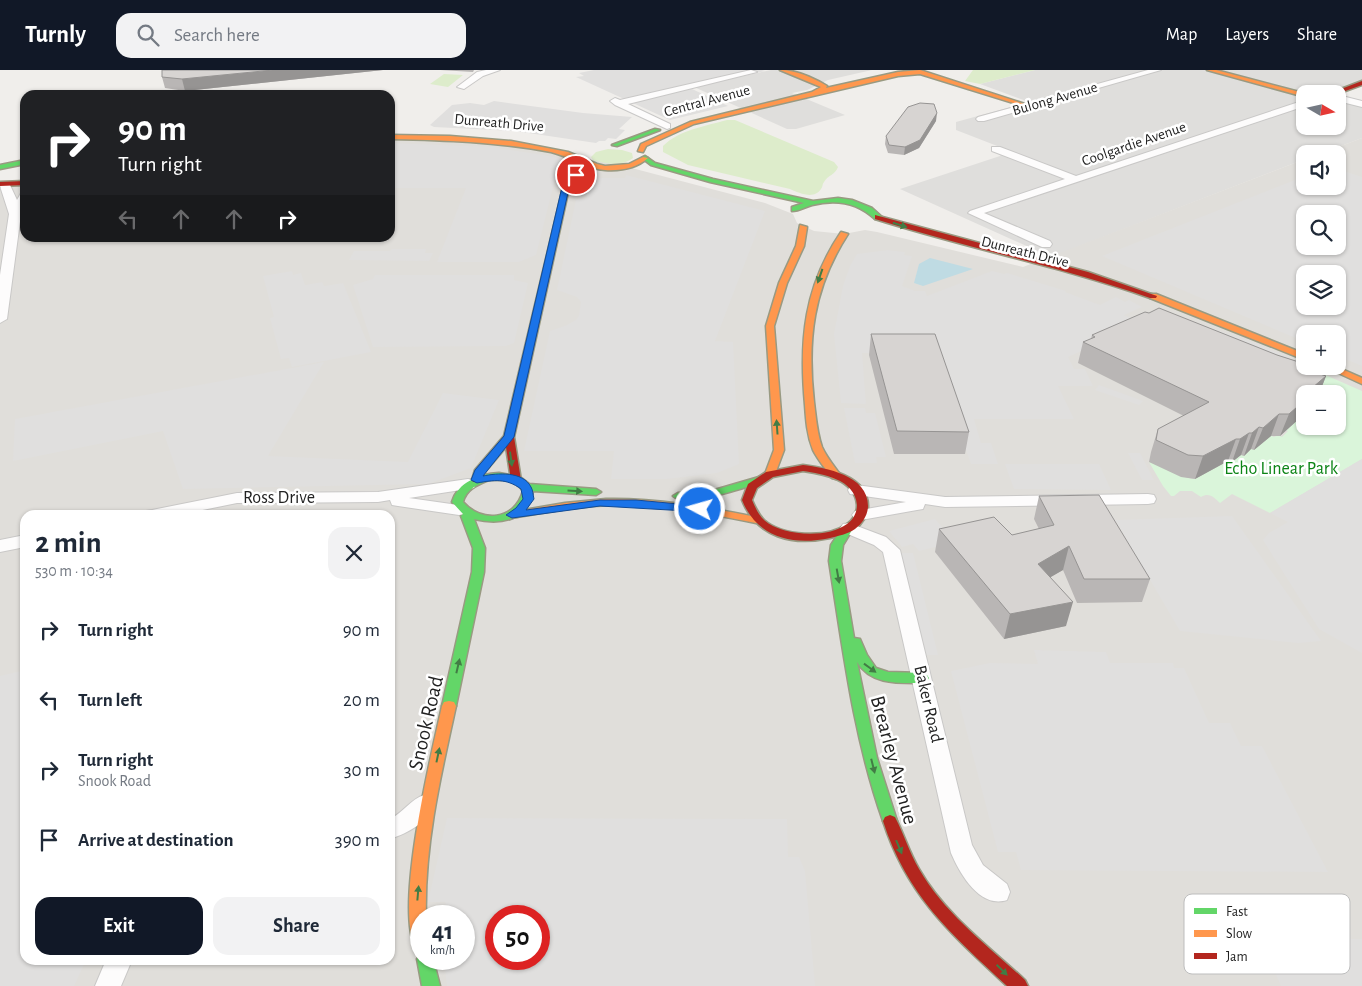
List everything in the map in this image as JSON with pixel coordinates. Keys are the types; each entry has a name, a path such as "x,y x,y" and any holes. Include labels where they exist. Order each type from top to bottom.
{"main road":[{"path":"783,70 799,76 818,87"},
{"name":"Central Avenue","path":"847,83 893,70"},
{"path":"927,70 1030,106"},
{"path":"1210,70 1296,94"},
{"name":"Central Avenue","path":"818,87 684,126 643,144 643,154 630,147 611,146 688,119 818,87 898,74 920,72 1030,106"},
{"path":"1346,89 1362,84"},
{"name":"Dunreath Drive","path":"395,132 482,135 585,148 585,162"},
{"name":"Dunreath Drive","path":"395,137 435,137 505,143 559,152 603,168 624,167"},
{"path":"565,194 588,178 641,162 643,154"},
{"path":"643,154 653,164 712,181 810,202"},
{"path":"516,480 509,437 566,187 585,162"},
{"path":"0,167 20,163"},
{"path":"624,167 784,210 796,209 810,202"},
{"path":"2,185 20,183"},
{"name":"Dunreath Drive","path":"810,202 838,200 857,204 871,210 875,222 1100,278 1157,297 1296,353"},
{"path":"784,210 797,223 814,231"},
{"path":"770,474 779,450 770,326 783,283 800,246 803,227"},
{"path":"829,234 850,233 831,250 819,281 810,309 806,347 808,394 818,450 836,476"},
{"name":"Dunreath Drive","path":"909,239 1063,277 1156,304 1176,306"},
{"path":"1346,374 1362,381"},
{"path":"509,437 472,482 456,497 456,504 463,513 483,520 583,505 619,503 684,507 756,520"},
{"path":"472,482 497,476 516,480 526,487 634,495 694,496 729,490 759,480 770,474 802,468 836,476 856,490 863,506 861,515 847,529 822,538 794,537 771,530 756,520 748,510 746,499 750,488 759,480"},
{"path":"512,515 520,510 528,499 526,487"},
{"name":"Snook Road","path":"417,905 429,796 478,572 479,548 463,513"},
{"name":"Brearley Avenue","path":"847,529 837,545 835,561 864,731 882,801 904,858 924,890 941,912 1019,986"},
{"path":"843,610 854,629 859,657 868,668 888,677 922,678"},
{"path":"424,986 427,972"},
{"path":"427,972 430,986"}],"street":[{"path":"461,87 480,74 496,70"},
{"name":"Bulong Avenue","path":"981,119 1157,70"},
{"path":"667,126 614,101 753,72"},
{"path":"710,73 724,79"},
{"path":"1346,100 1362,104"},
{"name":"Coolgardie Avenue","path":"1046,244 974,213 1077,180 1296,103"},
{"path":"996,149 1077,180"},
{"path":"2,185 10,195 15,214"},
{"path":"0,319 15,214 20,204"},
{"name":"Ross Drive","path":"177,510 237,498 378,497 472,482"},
{"path":"856,490 944,502"},
{"name":"Ross Drive","path":"378,497 463,513"},
{"path":"861,515 900,506 944,502 1148,499"},
{"name":"Baker Road","path":"847,529 888,546 892,553 960,845 968,865 976,876 998,892"},
{"path":"0,546 20,542"},
{"path":"395,827 416,817 429,796"},
{"path":"108,986 117,965"}],"shaded area":[{"path":"594,70 765,71 690,88 728,106 670,120 576,77 584,76 579,73"},
{"path":"771,70 872,70 828,80 807,90 792,93 845,115 796,129 787,129 694,87"},
{"path":"1035,70 1362,70 1362,83 1346,89 1346,85 1296,85 1296,135 1346,135 1346,100 1362,105 1362,138 1344,145 1296,145 1296,162 1051,257 900,189 1000,156 1005,149 956,130 956,122 1029,102 980,84"},
{"path":"494,101 583,113 632,117 619,129 625,130 616,139 608,138 605,141 596,143 515,131 434,127 430,125 452,105 470,103 484,105"},
{"path":"395,137 502,142 624,166 765,203 793,214 797,223 814,231 844,234 865,230 877,232 1023,267 1296,162 1296,195 1346,195 1346,145 1344,145 1362,138 1362,986 0,986 0,184 20,183 20,242 395,242"},
{"path":"395,143 492,147 549,156 573,162 574,165 556,175 536,255 519,262 437,262 466,188 395,188"},
{"path":"1346,172 1362,177 1362,366 1346,359 1346,325 1296,325 1296,338 1102,256 1296,180 1296,195 1346,195"},
{"path":"626,175 765,211 715,341 733,342 739,464 717,473 667,479 611,479 614,451 524,451 550,331 567,325 579,316 581,302 577,297 557,290 576,200 586,199 588,188 600,178 625,178"},
{"path":"392,249 426,249 425,253 433,253 429,261 349,260 354,251 390,251"},
{"path":"888,250 905,252 904,255 912,256 902,286 915,291 925,291 927,296 992,271 1007,273 1066,291 1100,305 1116,297 1125,302 1129,300 1142,307 1124,315 1130,318 1176,316 1257,344 1288,357 1272,367 1155,318 1068,357 1074,369 1085,369 1093,386 1058,386 1074,419 974,419 981,443 991,443 998,464 971,464 932,355 862,353 866,404 841,403 834,334 843,286 850,266 857,254"},
{"path":"292,271 293,275 301,273 305,285 322,282 324,286 343,283 371,352 292,367 289,358 281,359 270,318 274,317 263,276"},
{"path":"375,275 514,275 514,280 528,283 514,343 506,346 373,347 353,285 373,279"},
{"path":"324,362 268,456 408,462 443,393 499,400 471,468 428,484 183,489 163,431 13,461 15,419"},
{"path":"1099,385 1143,401 1139,405 1095,390"},
{"path":"844,408 865,408 866,413 875,413 886,457 876,457 877,463 855,463"},
{"path":"1128,453 1140,453 1154,480 1142,480"},
{"path":"1362,459 1362,653 1319,629 1263,540 1269,533 1288,522 1270,513"},
{"path":"1005,464 1099,464 1111,490 1014,489"},
{"path":"1232,516 1321,641 1298,643 1180,631 1115,520"},
{"path":"935,519 955,542 919,551 913,544 902,547 889,531"},
{"path":"900,553 913,553 938,655 924,655"},
{"path":"1034,650 1106,652 1110,663 1173,663 1174,668 1184,668 1209,723 1230,723 1241,746 1262,746 1328,872 1021,870 1016,852 998,852 951,671 990,663 1038,664"},
{"path":"20,671 20,965 84,965 74,986 0,986 0,676"},
{"path":"447,818 787,819 788,857 799,857 805,871 815,986 447,986 445,970 475,970 475,905 445,905 446,902 428,902"},
{"path":"1350,937 1351,939 1362,939 1362,986 1281,986 1276,974 1350,974"}],"green space":[{"path":"973,70 1035,70 980,84 965,81"},
{"path":"444,74 463,75 448,87 430,84"},
{"path":"727,120 735,120 834,162 838,167 818,192 806,195 790,189 688,165 663,152 663,146 685,132"},
{"path":"608,149 632,153 633,158 624,163 613,164 593,160 591,157 596,152"},
{"name":"Echo Linear Park","path":"1301,375 1325,375 1362,391 1362,459 1270,513 1232,494 1220,503 1212,496 1201,497 1192,491 1180,491 1171,496 1163,486 1149,462 1182,476 1195,479 1258,430 1274,437 1278,435 1282,437 1288,431 1283,429 1288,429 1292,425 1296,415 1296,435 1346,435 1346,385 1307,385"}],"water":[{"path":"930,258 973,269 923,286 914,283 919,264"}],"building":[{"path":"162,70 273,70 182,79 162,77"},
{"path":"920,103 934,104 937,113 920,140 905,147 889,145 886,136 908,107"},
{"path":"1159,308 1296,361 1296,375 1326,376 1316,385 1296,385 1296,408 1289,414 1279,414 1263,428 1259,427 1252,433 1203,456 1188,455 1156,440 1158,429 1209,402 1083,342 1095,337 1092,335 1145,312 1149,313"},
{"path":"871,334 935,334 969,432 897,431"},
{"path":"1099,495 1150,579 1084,579 1069,546 1038,564 1073,602 1010,614 939,529 994,517 1012,535 1054,525 1039,496"}],"traffic: fast":[{"path":"615,145 657,130"},
{"path":"645,158 653,164 712,181 810,202"},
{"path":"0,167 20,163"},
{"path":"795,209 827,200 850,201 860,204 878,217"},
{"path":"487,477 511,478 525,486 528,491 525,502 519,510 509,516 498,519 474,516 464,510 457,502 461,492 472,483 487,477"},
{"path":"678,496 712,494 759,480"},
{"path":"526,487 596,492"},
{"path":"449,706 478,572 479,548 467,516"},
{"path":"846,530 837,545 835,561 862,725 879,790 890,821"},
{"path":"856,642 865,664 879,675 898,678 922,678"},
{"path":"427,970 431,986"}],"traffic: slow":[{"path":"641,151 643,145 692,123 814,93 825,87 817,82 783,70"},
{"path":"1210,70 1296,93"},
{"path":"814,93 898,74 920,72 1028,106"},
{"path":"395,137 450,138 511,143 566,153 595,166 605,168 631,166 645,158"},
{"path":"770,474 779,450 770,326 783,283 800,246 803,227"},
{"path":"836,476 817,447 811,423 807,355 811,312 822,272 844,234"},
{"path":"1153,296 1296,353"},
{"path":"1346,374 1362,381"},
{"path":"512,515 606,502 636,502 705,510 756,520"},
{"path":"418,905 426,821 449,706"}],"traffic: jam":[{"path":"1346,89 1362,83"},
{"path":"516,480 509,437 566,187 589,165"},
{"path":"0,184 20,183"},
{"path":"878,217 946,238 1051,264 1153,296"},
{"path":"477,480 479,472 509,437"},
{"path":"803,468 839,476 854,486 859,493 862,509 860,516 852,526 842,531 821,536 789,536 768,528 753,514 747,500 752,486 770,474 803,468"},
{"path":"890,821 902,853 926,894 971,942 1019,986"}],"route":[{"path":"576,175 566,187 509,437 479,472 477,480 497,476 516,480 526,487 528,499 525,505 512,515 600,503 700,509"}]}
